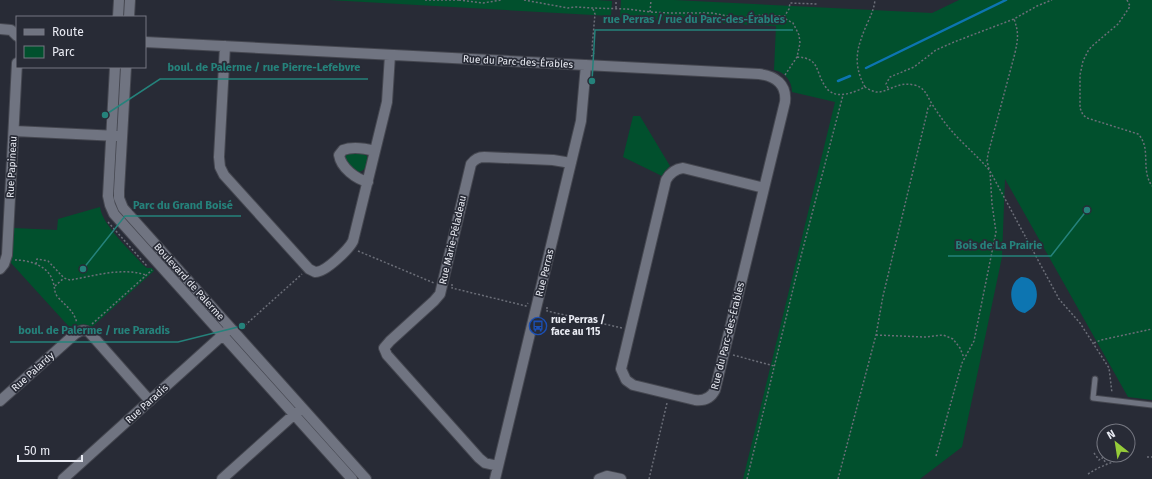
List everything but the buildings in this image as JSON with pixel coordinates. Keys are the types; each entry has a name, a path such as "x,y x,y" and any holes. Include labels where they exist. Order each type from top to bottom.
{"street":[{"path":"118,16 119,0"},
{"path":"129,16 130,0"},
{"path":"0,29 11,30 16,35"},
{"name":"Rue du Parc-des-Érables","path":"146,42 390,55 588,63 759,74 768,75 776,79 784,89 785,102 717,382 713,394 704,400 698,401 629,383 622,373 622,365 668,176 675,170 687,168 764,188"},
{"path":"225,46 219,157 220,167 224,175 313,272 318,273 352,243 387,102 390,55"},
{"name":"Rue Perras","path":"495,479 582,117 588,63"},
{"name":"Rue Papineau","path":"0,269 4,264 7,255 17,68"},
{"name":"Boulevard de Palerme","path":"115,68 119,198 123,208 231,331 302,407 366,479"},
{"name":"Boulevard de Palerme","path":"117,136 126,68"},
{"path":"14,131 117,136"},
{"path":"368,182 354,176 341,162 339,155 343,150 350,148 375,150"},
{"name":"Rue Marie-Péladeau","path":"498,466 486,463 479,458 387,356 384,348 440,294 471,164 473,162 484,157 553,160 571,163"},
{"path":"82,328 89,332 150,401"},
{"name":"Rue Palardy","path":"0,401 82,328"},
{"name":"Boulevard de Palerme","path":"231,331 294,415 352,479"},
{"name":"Rue Paradis","path":"63,479 231,331"},
{"path":"222,479 302,407"},
{"path":"599,479 611,476 621,479"}],"lane":[{"path":"1095,379 1093,398 1152,405"}],"path":[{"path":"425,0 459,0 483,3 501,0"},
{"path":"524,0 562,7 627,9 650,12 712,13 733,17 768,15 784,17 792,23 799,35 800,43 798,57 785,75"},
{"path":"616,0 616,9"},
{"path":"650,12 652,0"},
{"path":"875,0 874,10 860,41 857,52 856,61 864,87 875,92 881,92 888,88 905,84 921,87 932,104 960,140 982,161 990,172 1059,299 1080,323 1109,368 1112,393 1118,401"},
{"path":"888,88 886,84 890,77 914,66 936,50 1014,20 1037,6 1052,0"},
{"path":"1127,0 1130,6 1118,24 1091,46 1085,56 1080,75 1080,108 1083,115 1087,118 1138,134 1144,139 1148,147 1148,175 1152,186"},
{"path":"784,17 789,9 790,3 816,4"},
{"path":"588,63 591,55 594,55 592,48 595,14 592,8"},
{"path":"936,456 962,363 974,341 996,232 990,172 987,161 1018,39 1018,32 1014,20"},
{"path":"798,57 805,57 811,60 816,66 825,86 833,93 842,95 850,94 864,87"},
{"path":"747,479 842,95"},
{"path":"838,479 876,335 883,296 928,108 932,104"},
{"path":"355,249 437,284"},
{"path":"36,264 37,259 48,261 64,278 70,280 125,272 138,272 146,275"},
{"path":"11,261 20,260 43,267 51,277 56,295 74,312 82,328 149,273"},
{"path":"231,331 304,272"},
{"path":"54,287 64,278"},
{"path":"448,284 453,285 452,288 526,306 527,303 531,304"},
{"path":"542,307 548,308 547,312 624,329"},
{"path":"1094,343 1101,340 1152,329"},
{"path":"876,335 925,337 943,335 953,339 960,348 964,358"},
{"path":"730,354 775,366"},
{"path":"649,479 668,400"},
{"path":"1147,457 1152,457"},
{"path":"1088,474 1107,464"}],"green space":[{"path":"329,0 597,0 612,1 611,16"},
{"path":"621,0 674,0 932,13 959,0 1152,0 1152,400 1128,397 1005,179 1002,257 962,447 920,479 743,479 835,102 792,92 791,84 785,75 774,70 776,26 620,18"},
{"path":"633,116 640,116 670,166 662,176 623,157"},
{"path":"361,152 367,156 367,162 362,171 356,172 348,164 345,157 348,153"},
{"path":"100,207 102,214 111,230 143,265 147,268 152,268 154,271 92,327 81,324 72,330 11,263 14,228 57,230 58,219"}],"water":[{"path":"1021,277 1026,277 1033,282 1037,295 1035,304 1025,313 1016,308 1011,297 1013,285"}],"waterway":[{"path":"866,68 1006,0"},
{"path":"838,81 850,76"}],"place":[{"name":"rue Perras / rue du Parc-des-Érables","path":"592,81"},
{"name":"boul. de Palerme / rue Pierre-Lefebvre","path":"105,115"},
{"name":"Bois de La Prairie","path":"1087,210"},
{"name":"Parc du Grand Boisé","path":"83,269"},
{"name":"boul. de Palerme / rue Paradis","path":"242,326"},
{"name":"rue Perras / face au 115","path":"538,326"}]}
